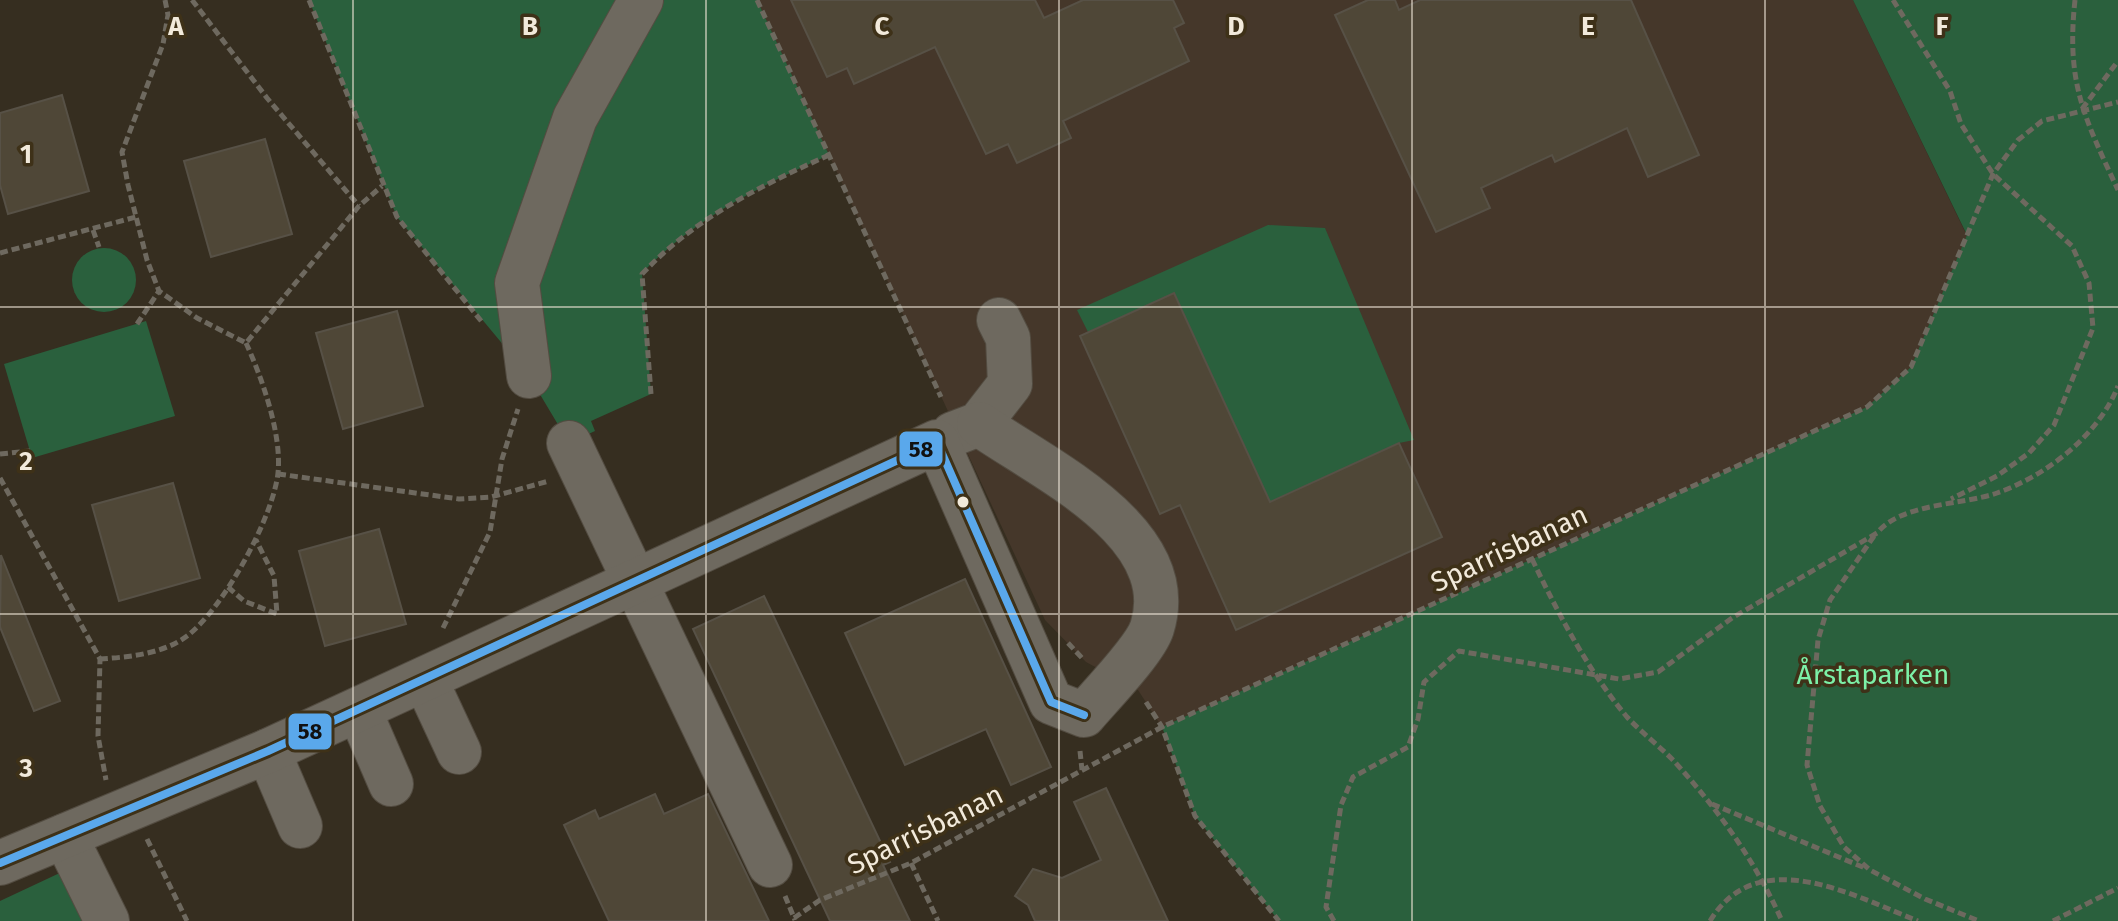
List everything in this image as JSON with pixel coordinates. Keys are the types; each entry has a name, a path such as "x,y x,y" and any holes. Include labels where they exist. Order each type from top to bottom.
{"street":[{"path":"529,376 517,283 575,118 641,0"},
{"path":"0,863 65,836 119,796 268,751 979,424 1010,384 1008,338 999,320"},
{"path":"937,442 971,555 1008,638 1062,717 1151,631 1157,601 1148,563 1133,536 1107,512 979,424"},
{"path":"575,455 770,865"},
{"path":"425,679 459,752"},
{"path":"359,710 391,784"},
{"path":"268,751 300,826"},
{"path":"65,836 107,921"}],"path":[{"path":"100,659 138,656 185,638 211,615 256,540 278,474 263,380 246,343 197,318 159,291 136,217 122,152 163,44 168,15 165,0"},
{"path":"192,0 267,98 359,206"},
{"path":"309,0 397,217 491,332"},
{"path":"1870,870 1844,847 1820,806 1807,765 1818,640 1826,613 1843,579 1883,525 1939,504 1997,476 2029,453 2054,425 2093,328 2089,283 2072,246 1993,174 1961,124 1950,91 1893,0"},
{"path":"2075,0 2070,44 2081,110 2118,190"},
{"path":"2081,110 2118,61"},
{"name":"Sparrisbanan","path":"794,918 820,900 911,863 1162,727 1867,407 1911,367 1993,174 2018,140 2042,121 2118,102"},
{"path":"651,394 642,274 667,248 694,231 713,212 829,155"},
{"path":"246,343 359,206 382,186"},
{"path":"0,253 136,217"},
{"path":"93,230 99,247"},
{"path":"137,324 159,291"},
{"path":"442,630 490,532 502,459 529,376"},
{"path":"1939,504 1996,493 2054,466 2111,404 2118,386"},
{"path":"0,454 30,451"},
{"path":"278,474 459,499 497,496 557,479 575,455"},
{"path":"0,478 100,659 98,736 119,796 187,921"},
{"path":"1334,921 1326,907 1341,805 1353,777 1408,747 1418,719 1424,682 1459,651 1619,679 1658,672 1732,618 1877,533"},
{"path":"228,587 244,601 277,614 274,576 256,540"},
{"path":"1532,559 1560,618 1595,674 1629,718 1710,803 1764,880 1782,921"},
{"path":"1710,803 1870,870 1925,899 1979,921"},
{"path":"911,863 938,921"},
{"path":"1710,921 1721,904 1764,880 1812,880 1918,921"},
{"path":"2053,921 2118,888"}],"shaded area":[{"path":"757,0 1853,0 1967,236 1911,367 1867,407 1162,727 1138,690 1086,662 1045,620"}],"green space":[{"path":"309,0 757,0 829,155 778,179 706,220 662,253 642,273 651,394 591,421 595,431 569,443 529,376 397,217"},
{"name":"Årstaparken","path":"1853,0 2118,0 2118,921 1279,921 1195,816 1162,727 1867,407 1911,367 1967,235"},
{"path":"1268,225 1325,228 1414,440 1399,443 1270,502 1174,293 1088,332 1077,310"},
{"path":"98,248 110,248 127,257 134,268 134,292 127,303 110,312 98,312 86,307 77,298 72,286 72,274 77,262 86,253"},
{"path":"146,321 175,416 32,458 4,364"},
{"path":"64,871 89,921 0,921 0,901"}],"building":[{"path":"791,0 1035,0 1044,18 1083,0 1173,0 1184,23 1174,28 1189,61 1063,121 1071,138 1017,163 1008,144 986,154 935,47 854,84 847,68 827,77"},
{"path":"1368,0 1395,0 1399,10 1420,0 1631,0 1699,155 1648,177 1627,128 1555,162 1552,155 1481,188 1490,208 1436,232 1335,15"},
{"path":"62,95 89,191 8,214 0,185 0,113"},
{"path":"265,139 292,234 211,257 184,161"},
{"path":"1174,293 1270,502 1399,443 1442,537 1236,630 1180,505 1160,514 1080,336"},
{"path":"397,311 423,406 343,429 316,333"},
{"path":"173,483 200,578 119,601 92,505"},
{"path":"379,529 406,624 325,646 299,551"},
{"path":"1,555 60,701 34,711 0,627"},
{"path":"965,579 1051,767 1011,785 986,729 905,765 845,633"},
{"path":"764,596 890,862 883,865 910,921 830,921 693,629"},
{"path":"1106,788 1168,921 1035,921 1028,905 1015,896 1033,869 1062,878 1101,860 1074,802"},
{"path":"655,794 664,814 708,794 769,921 609,921 564,825 595,810 599,819"}],"transit line":[{"name":"58","path":"0,863 268,751 937,442 1051,702 1084,715"}]}
